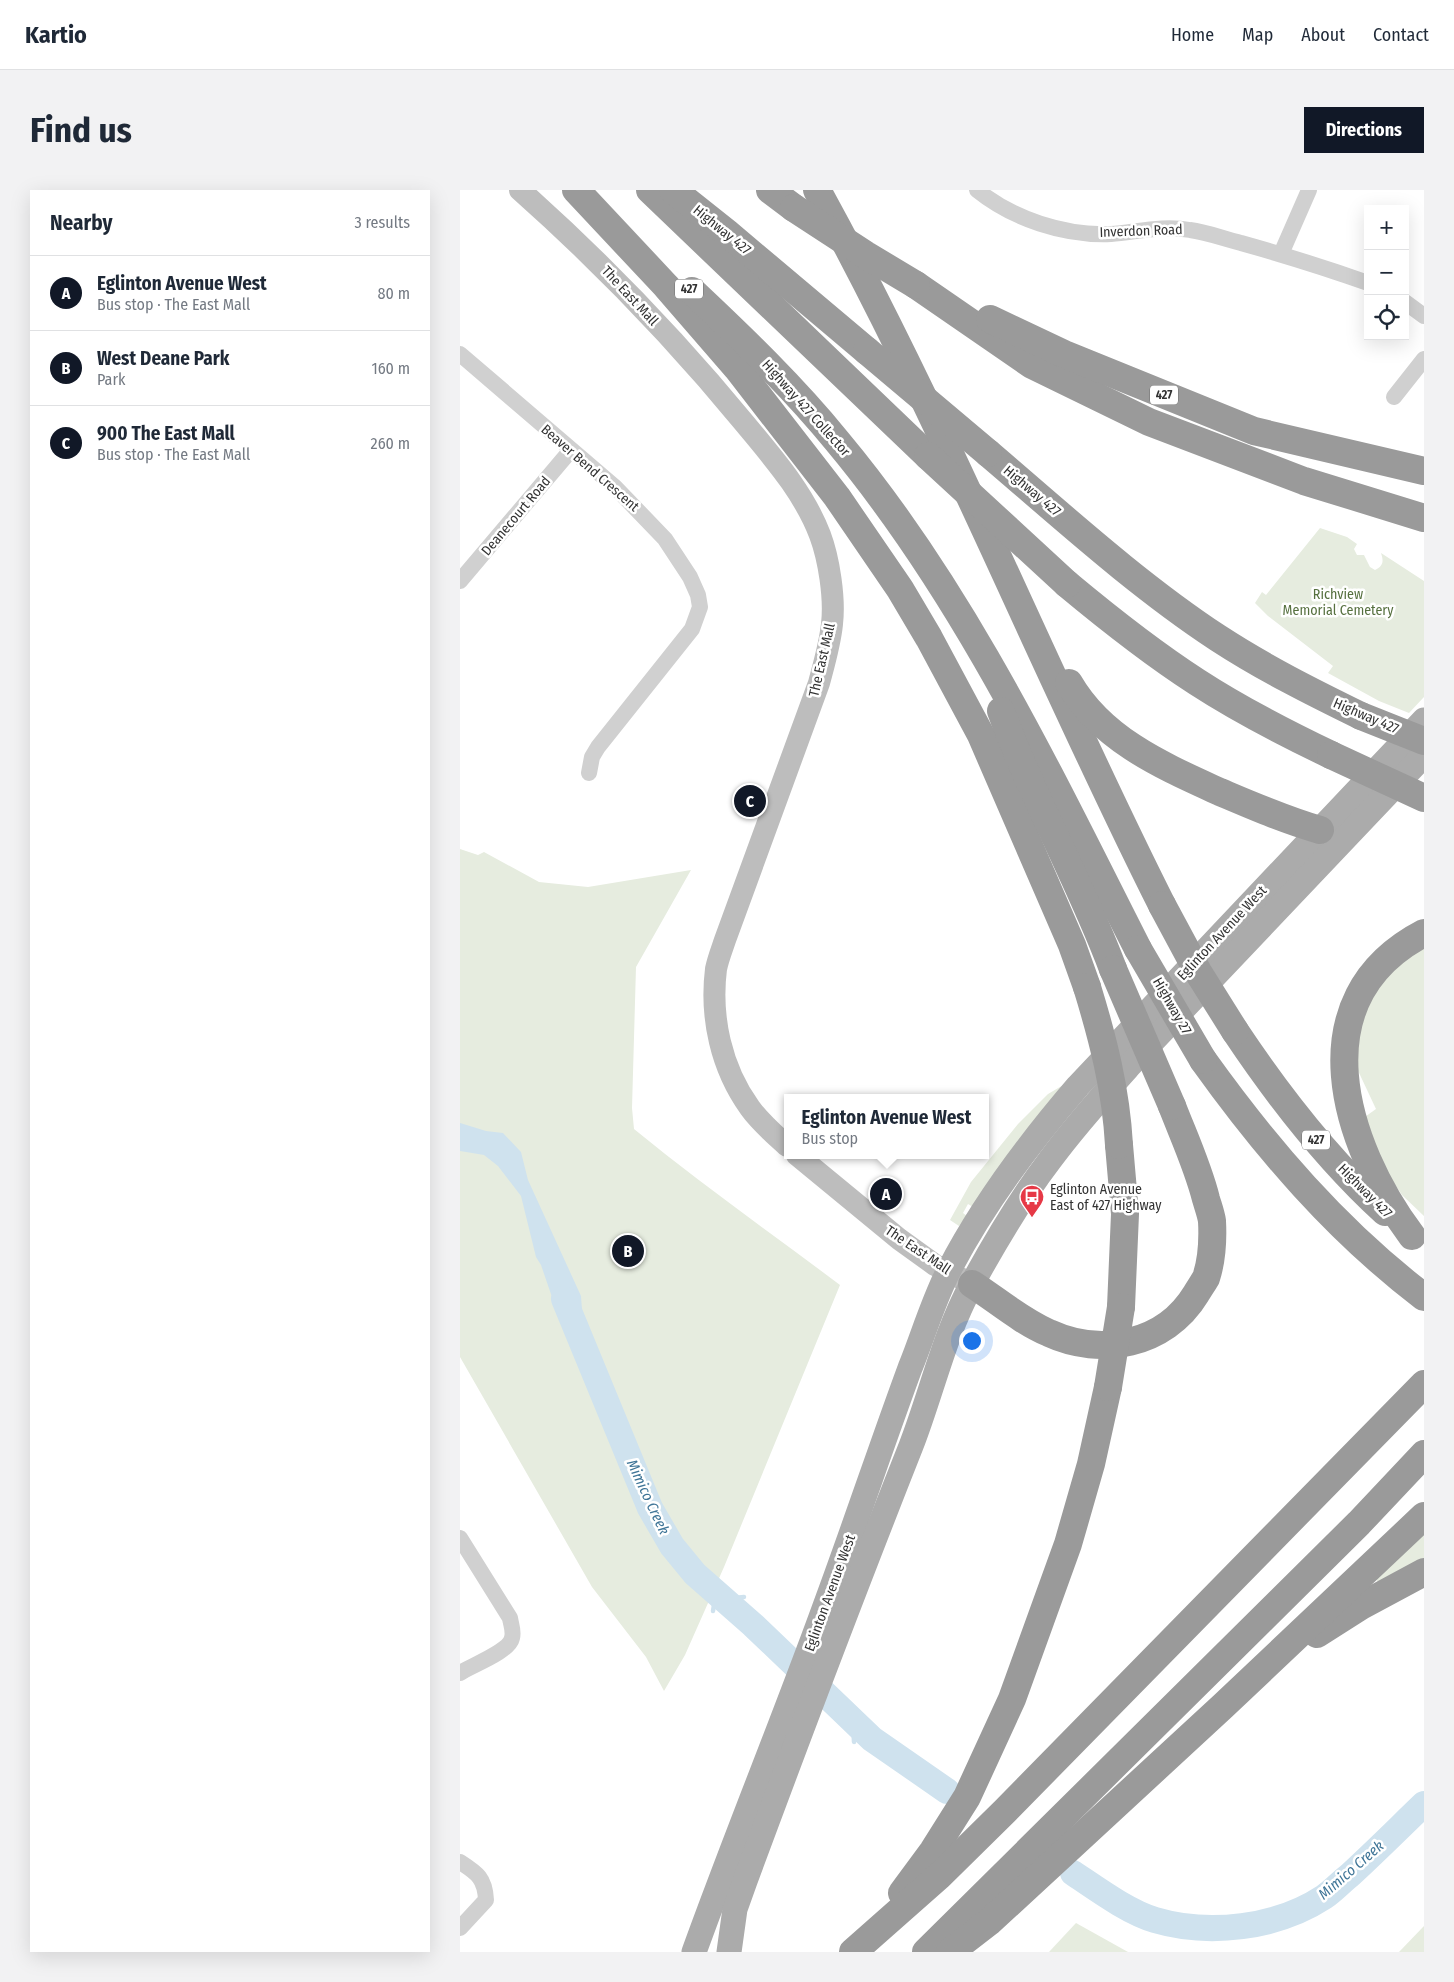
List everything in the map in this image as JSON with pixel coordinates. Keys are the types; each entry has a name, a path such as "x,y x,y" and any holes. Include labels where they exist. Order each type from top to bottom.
{"highway":[{"name":"Highway 427 Collector","path":"578,190 720,317 837,440 918,551 990,663"},
{"path":"578,190 666,286 737,368 836,497 900,589 929,638 981,735 1072,945 1102,1033 1117,1114 1124,1214 1121,1307 1108,1387 1091,1464 1068,1544 1012,1699 998,1734 968,1797 913,1878 853,1952"},
{"path":"650,190 928,456 1067,584 1130,634 1198,683 1250,714 1331,755 1424,798"},
{"name":"Highway 427","path":"673,190 734,239 1081,532 1196,623 1278,676 1361,716 1424,740"},
{"name":"427","path":"770,190 866,255 916,285 1064,354 1254,431 1424,471"},
{"name":"427","path":"817,190 911,372 1010,580"},
{"path":"916,285 1032,365 1150,422 1304,481 1424,518"},
{"path":"1010,580 1080,702 1123,743 1164,767 1191,779 1280,818 1320,830"},
{"name":"Highway 427","path":"1010,580 1092,760 1162,905 1198,972 1235,1031 1284,1101 1323,1148 1362,1190 1418,1241"},
{"path":"972,1284 1048,1333 1077,1343 1100,1345 1124,1344 1155,1334 1174,1321 1190,1304 1206,1278 1212,1251 1212,1219 1202,1185 1172,1106 1100,937 1016,754 998,704 990,663"},
{"name":"Highway 27","path":"990,663 1018,713 1138,949 1203,1060 1249,1122 1311,1195 1363,1246 1422,1296"},
{"path":"1418,1241 1388,1201 1362,1149 1347,1099 1343,1064 1346,1031 1351,1014 1356,1000 1372,974 1392,954 1424,933"},
{"path":"853,1952 939,1876 1005,1811 1424,1384"},
{"path":"926,1952 1359,1523 1424,1454"},
{"path":"1359,1523 1424,1464"},
{"path":"950,1952 989,1922 1223,1706 1424,1516"},
{"path":"1223,1706 1272,1666 1333,1622 1424,1572"}],"main road":[{"name":"The East Mall","path":"520,190 614,278 724,398 784,471 808,509 820,536 832,592 832,623 828,646 819,683 716,967 714,994 718,1037 734,1084 766,1127 784,1143"},
{"name":"Eglinton Avenue West","path":"694,1952 793,1722 824,1639 888,1427 948,1272 1011,1171 1058,1110 1119,1042 1424,720"},
{"name":"Eglinton Avenue West","path":"824,1639 913,1441 952,1325 972,1284 1015,1212 1049,1161 1087,1112 1136,1058 1424,755"},
{"name":"The East Mall","path":"802,1159 899,1239 935,1265 972,1284"},
{"name":"Eglinton Avenue West","path":"729,1952 735,1909 793,1722"}],"street":[{"name":"Inverdon Road","path":"976,190 1007,210 1036,222 1064,230 1111,234 1164,228 1190,230 1281,254 1364,282"},
{"path":"1281,254 1309,190"},
{"path":"1409,305 1424,316"},
{"name":"Beaver Bend Crescent","path":"460,354 615,487 665,539 690,577 698,595 700,607 692,629 598,747 592,757 589,773"},
{"path":"1394,397 1424,358"},
{"name":"Deanecourt Road","path":"460,581 571,450"},
{"path":"460,1538 510,1618 513,1632 512,1641 501,1650 460,1673"},
{"path":"460,1862 477,1874 485,1887 486,1900 460,1928"}],"green space":[{"name":"Richview Memorial Cemetery","path":"1320,528 1347,537 1357,544 1354,549 1357,555 1364,555 1370,567 1375,570 1382,563 1381,553 1424,581 1424,697 1409,713 1379,701 1328,673 1333,666 1268,616 1255,603 1262,592 1266,595"},
{"path":"460,849 478,855 484,852 539,882 588,887 691,870 636,967 632,1108 634,1129 710,1189 840,1285 724,1567 685,1655 664,1691 646,1657 592,1587 460,1357"},
{"path":"1424,944 1424,1216 1402,1195 1383,1167 1362,1119 1376,1109 1353,1060 1356,1034 1375,987"},
{"path":"1070,1081 973,1207 968,1204 963,1213 967,1216 959,1226 950,1220 971,1182 1018,1124 1048,1094"},
{"path":"1424,1529 1424,1560 1380,1585 1374,1576"},
{"path":"1076,1923 1128,1952 1049,1952"},
{"path":"1424,1926 1424,1952 1399,1952"}],"water":[{"path":"460,1123 486,1131 503,1133 521,1152 528,1180 581,1296 582,1310 588,1324 572,1334 553,1300 541,1265 536,1257 521,1196 498,1166 484,1155 460,1151"}],"waterway":[{"name":"Mimico Creek","path":"564,1299 650,1508 672,1546 695,1574 753,1625 872,1739 947,1791"},
{"path":"713,1611 716,1592"},
{"path":"724,1599 744,1597"},
{"path":"853,1721 854,1742"},
{"name":"Mimico Creek","path":"1073,1873 1124,1906 1155,1920 1198,1928 1220,1928 1264,1922 1305,1908 1327,1895 1424,1804"}],"place":[{"name":"900 The East Mall","path":"750,801"},
{"name":"Eglinton Avenue West","path":"886,1194"},
{"name":"Eglinton Avenue East of 427 Highway","path":"1032,1218"},
{"name":"West Deane Park","path":"628,1251"}]}
